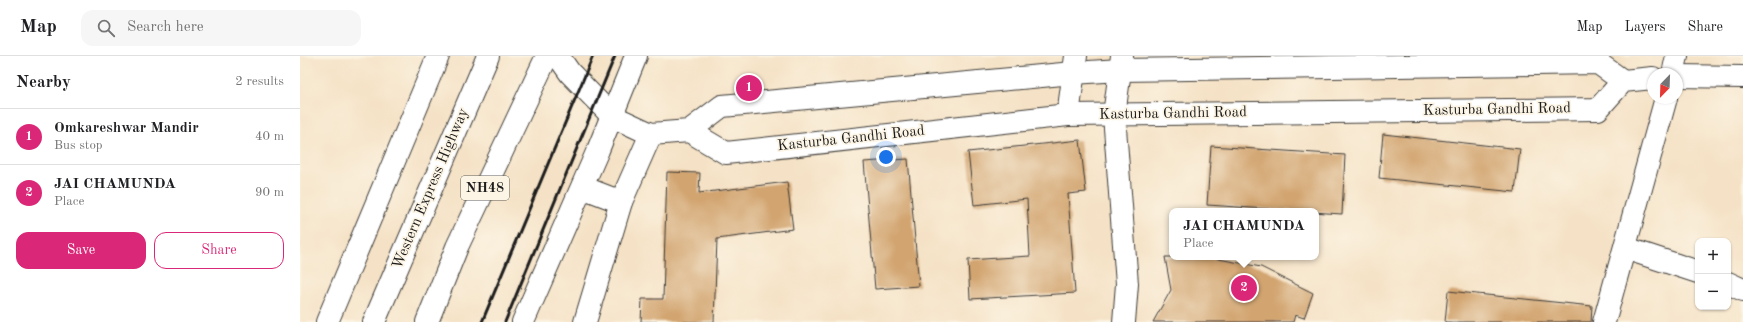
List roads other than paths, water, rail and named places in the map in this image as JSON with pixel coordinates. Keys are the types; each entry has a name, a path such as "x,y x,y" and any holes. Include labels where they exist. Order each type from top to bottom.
{"main road":[{"path":"327,322 438,56"},
{"name":"Western Express Highway","path":"374,322 488,56"},
{"name":"NH48","path":"427,322 458,247 547,56"},
{"path":"558,56 570,73 612,116 652,134 689,131 722,106 1074,64 1598,63 1623,80 1647,78"},
{"path":"523,322 598,150 636,56"},
{"path":"1674,68 1677,56"},
{"path":"1121,63 1114,115 1127,284 1124,322"},
{"path":"1068,115 1074,64"},
{"path":"1683,76 1743,77"},
{"name":"Kasturba Gandhi Road","path":"689,131 726,153 1068,115 1598,108 1623,80"},
{"path":"1604,322 1664,104"},
{"path":"585,322 621,202 652,134"},
{"path":"582,187 621,202"},
{"path":"1624,248 1695,271"},
{"path":"1731,284 1743,290"}],"railway":[{"path":"482,322 593,56"},
{"path":"505,322 615,56"}],"place":[{"name":"Omkareshwar Mandir","path":"749,88"},
{"name":"JAI CHAMUNDA","path":"1244,288"}]}
